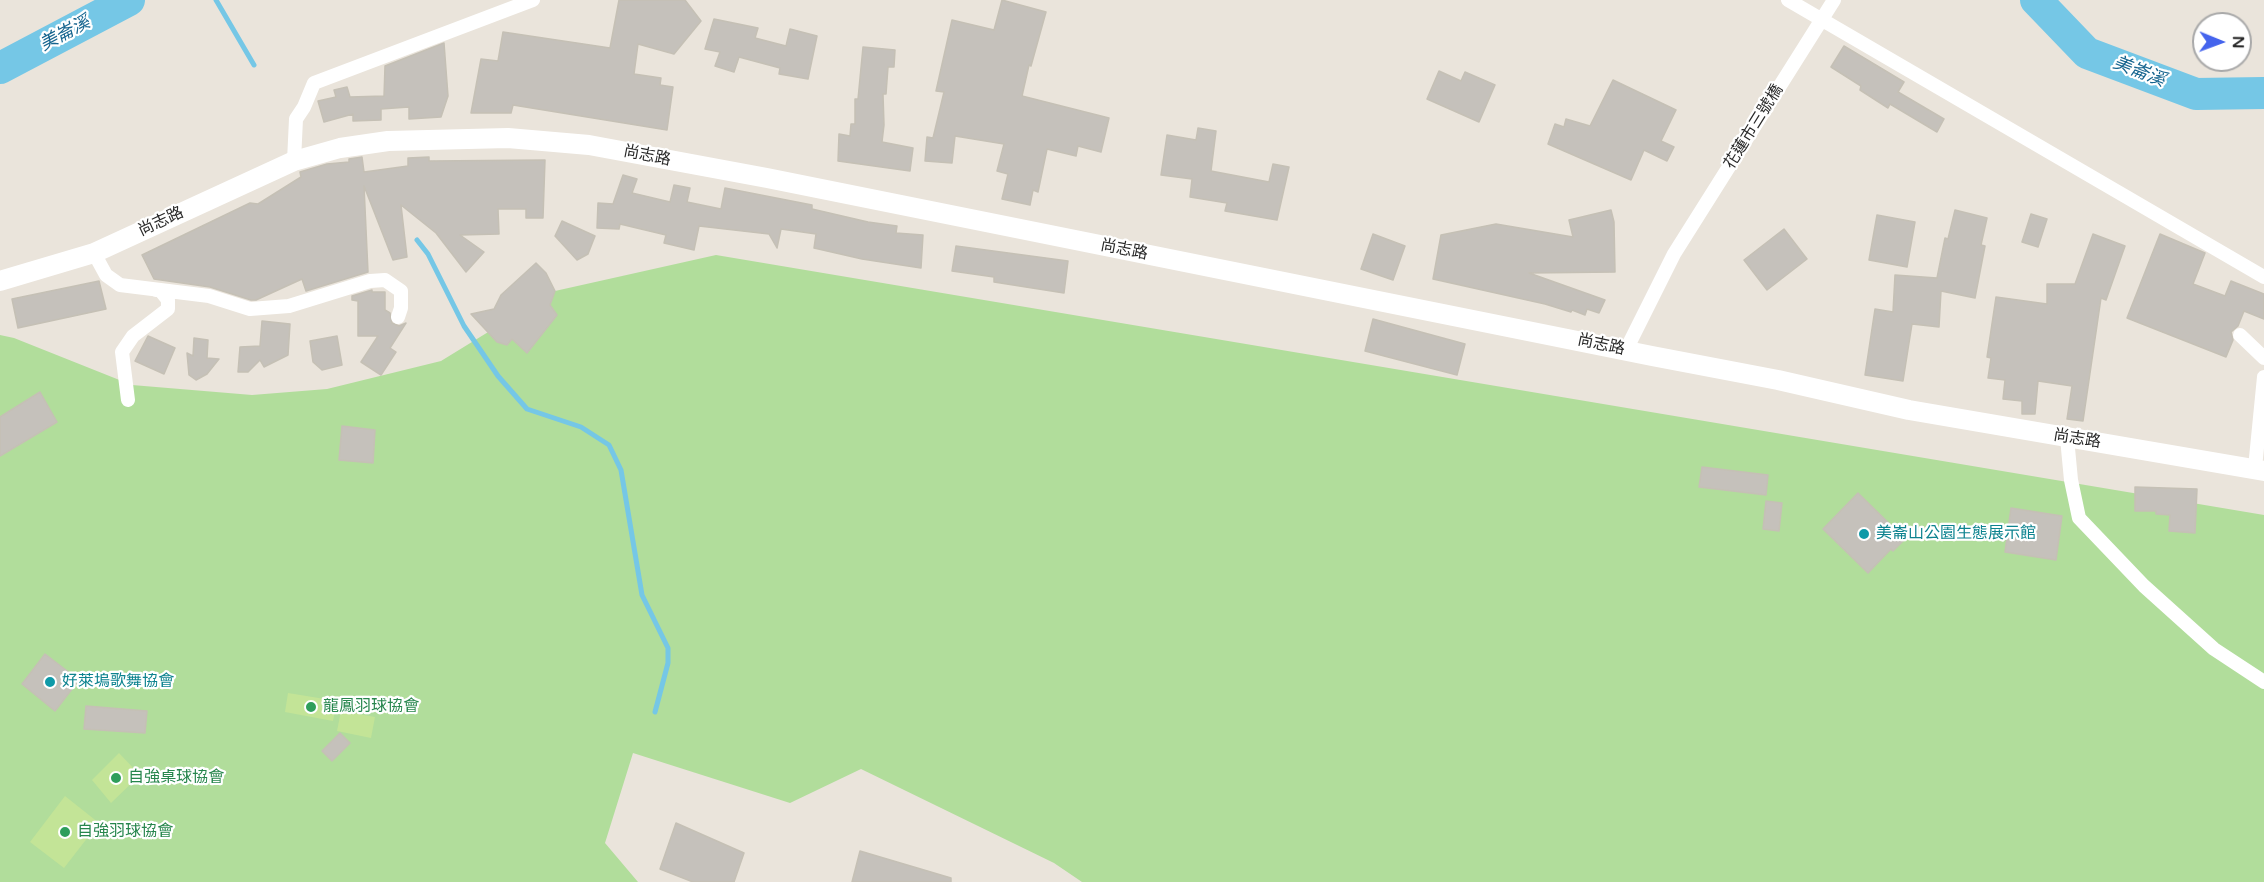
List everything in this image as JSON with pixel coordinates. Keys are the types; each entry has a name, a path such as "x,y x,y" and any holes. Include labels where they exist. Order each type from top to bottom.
{"street":[{"path":"294,161 296,119 314,83 533,0"},
{"path":"1788,0 2264,277"},
{"name":"花蓮市三號橋","path":"1626,350 1674,254 1834,0"},
{"name":"尚志路","path":"0,281 94,253 294,161 340,148 388,141 508,138 589,145 1778,380 1909,410 2260,469"},
{"path":"94,253 110,286 209,296 250,309 289,306 370,281 386,280 402,291 398,317"},
{"path":"128,400 122,352 133,336 168,309 168,300 160,291"},
{"path":"2240,335 2264,358"},
{"path":"2260,469 2264,377"},
{"path":"2067,438 2071,480 2079,518 2144,586 2214,649 2264,682"}],"green space":[{"path":"716,255 2264,515 2264,882 1082,882 1054,863 861,769 790,803 633,753 605,843 638,882 0,882 0,335 14,338 132,385 252,395 327,389 441,361 555,291"},
{"name":"龍鳳羽球協會","path":"288,693 337,701 333,721 285,712"},
{"name":"龍鳳羽球協會","path":"341,711 375,717 371,738 337,731"},
{"name":"自強桌球協會","path":"119,753 140,775 111,803 92,780"},
{"name":"自強羽球協會","path":"65,796 99,823 64,868 30,842"}],"building":[{"path":"619,0 685,0 701,21 674,54 638,44 634,74 661,78 660,85 673,87 667,130 513,105 511,113 471,113 481,59 498,61 503,32 610,48"},
{"path":"1002,0 1046,12 1022,96 1109,118 1101,152 1078,146 1076,156 1047,149 1038,192 1033,190 1030,205 1002,199 1008,174 997,171 1004,144 955,136 952,163 925,161 927,137 933,138 944,92 936,91 952,20 994,30"},
{"path":"714,19 758,28 755,38 786,46 790,29 817,36 808,79 779,74 780,68 739,57 734,72 715,66 720,52 705,49"},
{"path":"444,43 448,96 441,117 409,119 409,107 381,109 381,120 353,121 353,114 324,122 318,101 336,97 334,90 347,87 350,97 384,96 385,66"},
{"path":"1844,46 1904,82 1898,92 1944,119 1937,132 1890,104 1888,108 1860,90 1861,86 1831,67"},
{"path":"863,47 895,50 894,67 888,67 886,94 883,94 882,142 913,148 910,171 838,161 839,134 850,136 851,124 855,124 855,99 858,99"},
{"path":"1439,71 1461,81 1465,72 1495,85 1479,122 1427,99"},
{"path":"1613,80 1676,110 1661,141 1674,147 1667,161 1644,150 1631,180 1548,144 1555,124 1564,127 1566,119 1590,126"},
{"path":"1198,128 1216,131 1211,171 1269,182 1273,164 1289,167 1277,220 1225,211 1227,203 1190,197 1192,179 1161,175 1167,135 1196,140"},
{"path":"362,157 364,172 408,166 408,158 429,157 429,161 545,160 543,218 526,218 526,209 498,209 499,234 460,235 484,252 466,272 436,233 401,205 407,257 393,260 364,186 368,272 306,291 302,279 256,300 210,287 154,279 142,255 250,203 258,204 301,177 300,172 327,164 349,162 349,159"},
{"path":"623,175 637,179 632,193 670,202 674,185 690,188 687,202 721,209 725,188 812,205 812,209 868,222 897,226 896,233 923,235 921,268 862,259 814,248 816,234 781,229 777,248 769,234 699,226 694,250 664,243 666,235 620,224 619,229 597,228 598,203 613,204"},
{"path":"1611,210 1614,222 1615,272 1529,273 1605,300 1599,313 1587,309 1585,315 1572,310 1571,312 1433,279 1441,235 1496,224 1573,237 1569,220"},
{"path":"1955,210 1987,218 1981,245 1985,246 1975,298 1941,291 1939,327 1912,324 1903,381 1865,375 1875,309 1893,312 1895,275 1937,278 1945,238 1948,239"},
{"path":"2031,214 2047,219 2038,247 2022,242"},
{"path":"1877,215 1915,222 1907,267 1869,260"},
{"path":"562,221 595,236 588,254 577,260 555,236"},
{"path":"1784,229 1807,259 1767,290 1744,260"},
{"path":"1373,234 1405,246 1393,280 1361,269"},
{"path":"2093,234 2125,246 2106,300 2101,298 2083,421 2067,419 2072,386 2038,381 2035,414 2022,414 2022,401 2003,399 2005,380 1988,378 1991,358 1987,357 1996,297 2047,304 2047,284 2075,284"},
{"path":"2160,234 2205,253 2193,284 2225,296 2231,281 2264,294 2264,319 2244,311 2238,326 2231,332 2233,340 2226,357 2127,318"},
{"path":"956,246 1068,261 1064,293 994,282 994,277 952,271"},
{"path":"536,263 546,273 555,291 550,305 557,315 527,353 512,339 507,345 497,342 471,314 494,309 501,295"},
{"path":"99,281 106,309 18,328 12,299"},
{"path":"372,290 372,292 385,292 385,310 390,313 392,323 399,326 406,323 390,348 396,352 381,375 361,362 378,336 358,336 358,301 352,300 352,296"},
{"path":"1373,319 1465,344 1457,375 1365,351"},
{"path":"262,321 290,324 288,355 264,367 260,360 248,372 238,372 240,347 260,346"},
{"path":"148,336 175,348 164,374 135,361"},
{"path":"337,336 342,365 322,370 313,362 310,341"},
{"path":"194,338 208,340 207,358 219,359 207,374 196,380 189,375 187,353 193,356"},
{"path":"40,392 57,422 0,456 0,417"},
{"path":"342,426 375,430 373,463 339,460"},
{"path":"1702,467 1768,475 1766,495 1699,487"},
{"path":"2135,487 2197,489 2195,533 2169,531 2170,515 2156,514 2156,511 2135,511"},
{"name":"美崙山公園生態展示館","path":"1858,493 1905,539 1893,551 1891,549 1868,573 1823,529"},
{"path":"1766,501 1782,503 1779,531 1763,529"},
{"path":"2011,508 2062,516 2056,560 2005,552"},
{"name":"好萊塢歌舞協會","path":"45,654 79,680 55,711 22,684"},
{"path":"86,706 147,711 145,733 84,729"},
{"path":"340,733 350,743 332,761 322,751"},
{"path":"676,823 744,853 734,882 693,882 660,869"},
{"path":"860,851 951,878 951,882 852,882"}],"waterway":[{"name":"美崙溪","path":"0,68 129,0"},
{"path":"216,0 254,65"},
{"name":"美崙溪","path":"2036,0 2087,53 2196,94 2264,93"},
{"path":"417,240 428,254 464,326 498,376 527,409 581,427 609,445 621,470 642,595 668,648 668,663 655,712"}],"place":[{"name":"美崙山公園生態展示館","path":"1864,534"},
{"name":"好萊塢歌舞協會","path":"50,682"},
{"name":"龍鳳羽球協會","path":"311,707"},
{"name":"自強桌球協會","path":"116,778"},
{"name":"自強羽球協會","path":"65,832"}]}
